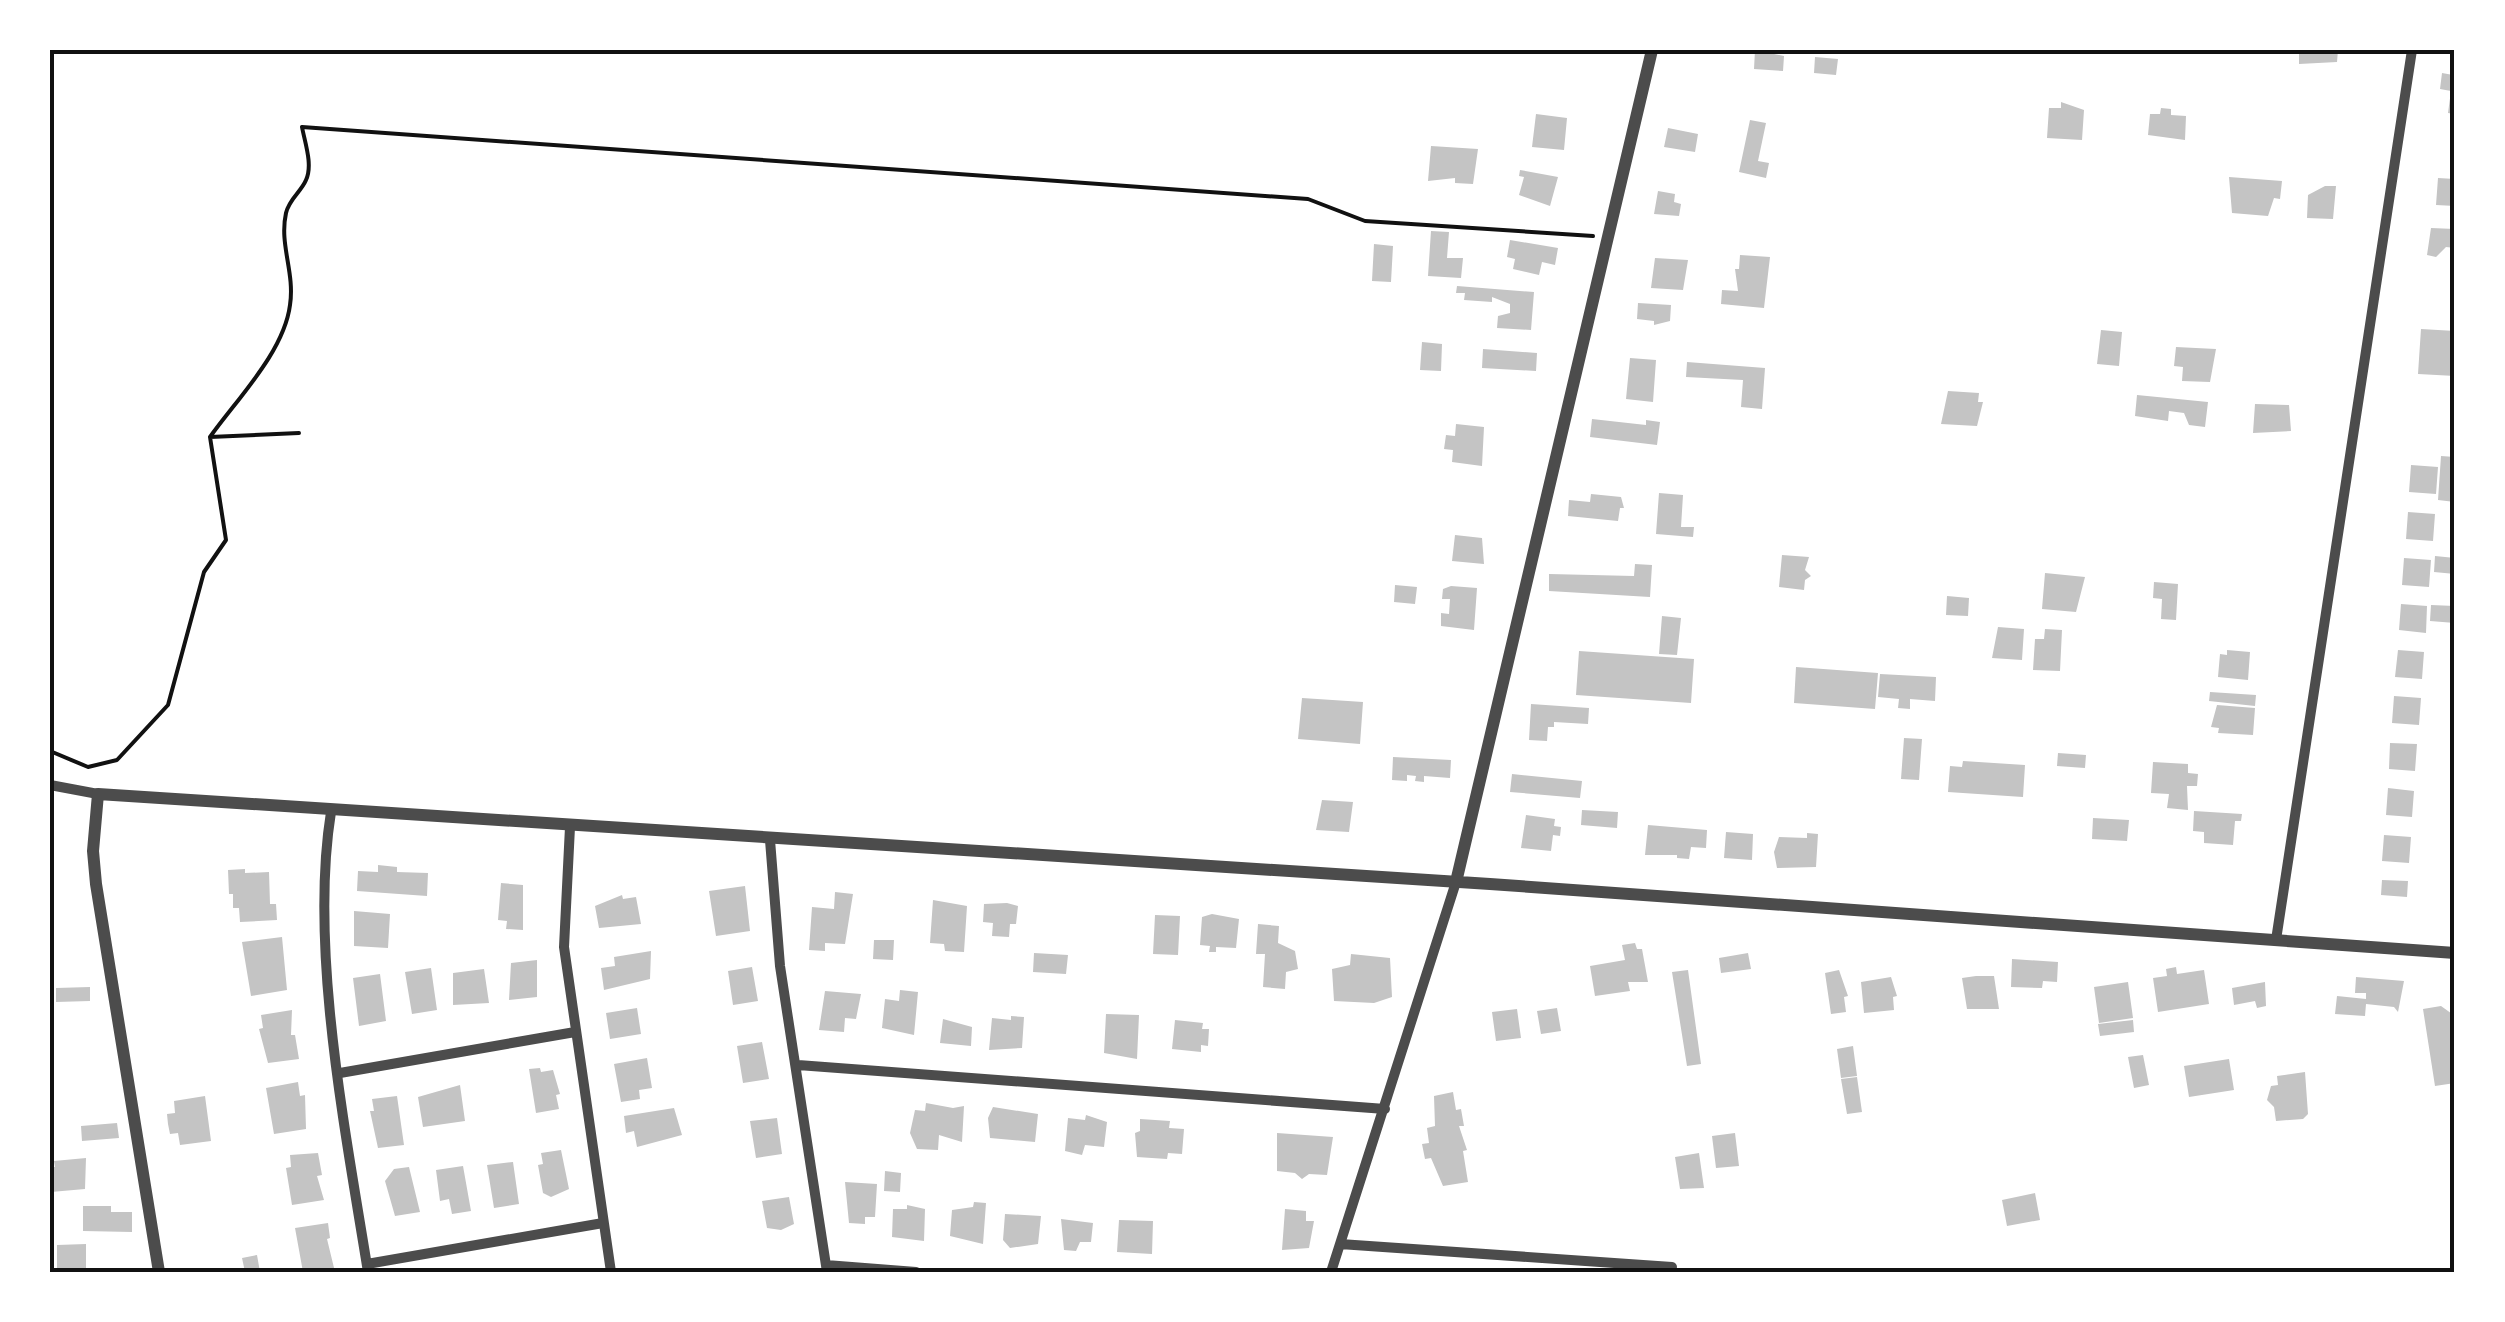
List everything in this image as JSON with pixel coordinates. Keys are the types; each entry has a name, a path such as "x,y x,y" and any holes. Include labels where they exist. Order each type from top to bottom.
{"street":[{"path":"1331,1272 1456,882 1652,50"},
{"path":"2276,940 2412,50"},
{"path":"50,785 98,794 332,812 1456,882 2455,953"},
{"path":"98,794 93,851 96,884 158,1272"},
{"path":"332,812 324,858 324,928 367,1268 603,1223"},
{"path":"570,828 564,947 611,1272"},
{"path":"770,840 780,966 827,1268 916,1272"},
{"path":"340,1073 575,1032"},
{"path":"798,1065 1385,1109"},
{"path":"1340,1244 1672,1268"}],"path":[{"path":"50,751 88,767 117,760 168,705 204,572 226,540 210,437 279,338 290,306 291,271 282,244 290,202 305,184 310,169 302,127 1308,198 1366,221 1608,237"},
{"path":"210,437 299,432"}],"building":[{"path":"1755,50 1784,56 1783,71 1754,69"},
{"path":"2299,50 2338,50 2337,62 2299,64"},
{"path":"1815,57 1838,59 1836,75 1814,73"},
{"path":"2442,73 2453,75 2455,114 2448,113 2451,91 2440,89"},
{"path":"2061,102 2084,110 2082,140 2047,138 2049,108 2061,108"},
{"path":"2161,108 2171,109 2171,115 2186,116 2185,140 2148,135 2150,114 2160,114"},
{"path":"1536,114 1567,118 1564,150 1532,147"},
{"path":"1750,120 1766,123 1758,161 1769,163 1766,178 1739,172"},
{"path":"1668,128 1698,134 1695,152 1664,147"},
{"path":"1431,146 1478,149 1473,184 1455,183 1455,178 1428,181"},
{"path":"1520,170 1558,177 1550,206 1519,195 1524,177 1519,176"},
{"path":"2229,177 2282,181 2280,199 2274,198 2268,216 2232,213"},
{"path":"2438,178 2455,179 2455,206 2436,205"},
{"path":"2325,186 2336,186 2333,219 2307,218 2308,195"},
{"path":"1658,191 1675,194 1674,202 1681,204 1679,216 1654,214"},
{"path":"2431,228 2455,229 2455,248 2446,247 2436,257 2427,255"},
{"path":"1431,231 1449,232 1447,258 1463,258 1461,278 1428,276"},
{"path":"1510,240 1558,248 1555,265 1542,262 1539,275 1513,269 1515,259 1507,257"},
{"path":"1374,244 1393,246 1391,282 1372,281"},
{"path":"1740,255 1770,257 1764,308 1721,304 1722,290 1738,291 1735,269 1739,269"},
{"path":"1655,258 1688,260 1683,290 1651,288"},
{"path":"1457,286 1534,292 1531,330 1497,328 1498,316 1510,313 1510,304 1492,297 1492,302 1464,300 1465,293 1456,293"},
{"path":"1638,303 1671,305 1670,321 1654,325 1654,321 1637,319"},
{"path":"2421,329 2455,331 2455,376 2418,374"},
{"path":"2101,330 2122,332 2119,366 2097,364"},
{"path":"1422,342 1442,344 1441,371 1420,370"},
{"path":"2176,347 2216,349 2210,382 2182,381 2183,367 2174,366"},
{"path":"1483,349 1537,353 1536,371 1482,368"},
{"path":"1630,358 1656,360 1653,402 1626,399"},
{"path":"1687,362 1765,368 1762,409 1741,407 1743,380 1686,377"},
{"path":"1948,391 1979,393 1978,402 1983,402 1977,426 1941,424"},
{"path":"2137,395 2208,402 2205,427 2189,425 2184,413 2169,411 2168,421 2135,416"},
{"path":"2255,404 2289,405 2291,431 2253,433"},
{"path":"1592,419 1646,425 1646,420 1660,422 1657,445 1590,437"},
{"path":"1456,424 1484,427 1482,466 1452,462 1453,450 1444,449 1446,435 1455,436"},
{"path":"2441,456 2455,457 2455,502 2438,500"},
{"path":"2411,465 2438,467 2436,494 2409,492"},
{"path":"1659,493 1683,495 1681,527 1694,527 1693,537 1656,534"},
{"path":"1591,494 1621,497 1624,508 1620,508 1618,521 1568,516 1569,500 1590,502"},
{"path":"2408,512 2435,514 2433,541 2406,539"},
{"path":"1455,535 1482,538 1484,564 1452,561"},
{"path":"1782,555 1809,557 1805,570 1811,576 1805,580 1804,590 1779,587"},
{"path":"2435,556 2455,558 2455,574 2434,572"},
{"path":"2404,558 2431,560 2429,587 2402,585"},
{"path":"1635,564 1652,565 1650,597 1549,591 1549,574 1634,576"},
{"path":"2045,573 2085,577 2076,612 2042,609"},
{"path":"2154,582 2178,584 2176,620 2161,619 2162,599 2153,598"},
{"path":"1395,585 1417,587 1415,604 1394,602"},
{"path":"1477,588 1474,630 1441,626 1441,613 1449,614 1450,599 1442,599 1443,589"},
{"path":"1947,596 1969,598 1968,616 1946,615"},
{"path":"2401,604 2427,606 2426,633 2399,630"},
{"path":"2431,605 2455,606 2455,623 2430,621"},
{"path":"1662,616 1681,618 1677,655 1659,654"},
{"path":"1998,627 2024,629 2022,660 1992,658"},
{"path":"2045,629 2062,630 2060,671 2033,670 2035,639 2044,639"},
{"path":"2227,650 2250,652 2248,680 2218,677 2220,654 2227,655"},
{"path":"2398,650 2424,652 2422,679 2395,677"},
{"path":"1579,651 1694,659 1691,703 1576,695"},
{"path":"1796,667 1878,673 1875,709 1794,703"},
{"path":"1880,674 1936,677 1935,701 1910,699 1910,709 1898,708 1899,699 1878,697"},
{"path":"2210,692 2256,695 2255,706 2209,701"},
{"path":"2394,696 2421,698 2419,725 2392,723"},
{"path":"1302,698 1363,702 1360,744 1298,739"},
{"path":"1531,704 1589,708 1588,724 1554,722 1554,727 1548,727 1547,741 1529,740"},
{"path":"2217,705 2255,708 2253,735 2218,733 2219,728 2211,727"},
{"path":"1904,738 1922,739 1919,780 1901,779"},
{"path":"2390,743 2417,744 2415,771 2389,769"},
{"path":"2058,753 2086,755 2085,768 2057,766"},
{"path":"1393,757 1451,760 1450,778 1424,776 1424,782 1407,775 1407,781 1392,780"},
{"path":"1963,761 2025,765 2023,797 1948,792 1950,766 1962,767"},
{"path":"2153,762 2188,764 2188,773 2198,774 2197,786 2187,786 2188,810 2167,808 2169,794 2151,793"},
{"path":"1512,774 1582,781 1580,798 1510,792"},
{"path":"2388,788 2414,791 2412,817 2386,815"},
{"path":"1322,800 1353,802 1349,832 1316,830"},
{"path":"1582,810 1618,812 1617,828 1581,825"},
{"path":"2194,811 2242,814 2241,821 2235,821 2233,845 2204,843 2204,832 2193,831"},
{"path":"1526,815 1555,819 1554,826 1561,827 1560,836 1553,835 1551,851 1521,848"},
{"path":"2093,818 2129,820 2127,841 2092,839"},
{"path":"1648,825 1707,830 1706,848 1691,847 1689,859 1645,855"},
{"path":"1726,832 1753,834 1752,860 1724,858"},
{"path":"1807,833 1818,834 1816,867 1777,868 1774,852 1779,837 1807,838"},
{"path":"2384,835 2411,837 2409,863 2382,861"},
{"path":"378,865 397,867 397,872 428,873 427,896 357,891 358,871 378,872"},
{"path":"245,869 245,873 269,872 270,904 276,904 277,920 240,922 239,908 233,908 233,894 229,894 228,870"},
{"path":"2382,880 2408,881 2407,897 2381,895"},
{"path":"501,883 523,885 523,930 506,929 507,921 498,920"},
{"path":"745,886 750,931 716,936 709,891"},
{"path":"835,892 853,894 845,944 825,943 825,951 809,950 812,907 834,909"},
{"path":"622,895 623,899 636,897 641,924 599,928 595,906"},
{"path":"933,900 967,906 964,952 945,951 944,944 930,943"},
{"path":"984,904 1018,906 1016,924 1010,924 1009,937 992,936 993,923 983,922"},
{"path":"354,911 390,914 388,948 354,946"},
{"path":"1212,914 1239,919 1236,948 1216,947 1216,952 1209,952 1210,946 1200,945 1202,917"},
{"path":"1155,915 1180,916 1178,955 1153,954"},
{"path":"1258,924 1279,926 1278,943 1295,951 1298,969 1286,972 1285,989 1263,987 1265,954 1256,954"},
{"path":"282,937 287,990 251,996 242,942"},
{"path":"874,940 894,940 893,960 873,959"},
{"path":"1635,943 1637,949 1642,949 1648,982 1628,982 1630,991 1595,996 1590,966 1625,960 1622,945"},
{"path":"651,951 650,979 604,990 601,968 615,966 614,957"},
{"path":"1034,953 1068,955 1066,974 1033,972"},
{"path":"1748,953 1751,969 1721,973 1719,958"},
{"path":"1351,954 1390,958 1392,997 1374,1003 1334,1001 1332,969 1350,965"},
{"path":"2012,959 2058,962 2057,982 2043,981 2042,988 2011,987"},
{"path":"537,960 537,997 509,1000 511,963"},
{"path":"752,967 758,1001 733,1005 728,971"},
{"path":"2176,967 2177,974 2204,970 2209,1004 2158,1012 2153,978 2167,976 2166,969"},
{"path":"431,968 437,1010 412,1014 405,972"},
{"path":"484,969 489,1003 453,1005 453,973"},
{"path":"1688,970 1701,1064 1687,1066 1672,972"},
{"path":"1839,970 1848,996 1844,997 1846,1012 1831,1014 1825,973"},
{"path":"380,974 386,1021 359,1026 353,978"},
{"path":"1994,976 1999,1009 1967,1009 1962,978"},
{"path":"1891,977 1897,996 1893,997 1894,1010 1864,1013 1861,982"},
{"path":"2356,977 2404,981 2398,1012 2394,1007 2366,1004 2365,1016 2335,1014 2337,996 2366,999 2366,993 2355,993"},
{"path":"2128,982 2133,1018 2099,1023 2094,987"},
{"path":"2265,982 2266,1006 2257,1008 2255,1001 2234,1005 2232,988"},
{"path":"90,987 90,1001 56,1002 56,988"},
{"path":"900,990 918,992 914,1035 882,1028 885,999 899,1001"},
{"path":"825,991 861,994 856,1019 845,1018 844,1032 819,1030"},
{"path":"2441,1006 2455,1016 2455,1083 2435,1086 2423,1009"},
{"path":"637,1008 641,1034 610,1039 606,1013"},
{"path":"1557,1008 1561,1031 1541,1034 1537,1011"},
{"path":"1517,1009 1521,1038 1496,1041 1492,1012"},
{"path":"292,1010 291,1035 295,1035 299,1059 268,1063 259,1029 263,1028 261,1015"},
{"path":"1106,1014 1139,1015 1137,1059 1104,1053"},
{"path":"1011,1016 1024,1017 1022,1048 989,1050 992,1018 1011,1020"},
{"path":"943,1019 972,1027 971,1046 940,1043"},
{"path":"1175,1020 1203,1023 1202,1029 1209,1029 1208,1046 1201,1045 1201,1052 1172,1049"},
{"path":"2133,1020 2134,1032 2100,1036 2098,1024"},
{"path":"762,1042 769,1079 743,1083 737,1046"},
{"path":"1853,1046 1857,1076 1841,1078 1837,1049"},
{"path":"2143,1055 2149,1085 2134,1088 2128,1057"},
{"path":"647,1058 652,1088 639,1090 640,1099 621,1102 614,1064"},
{"path":"2229,1059 2234,1090 2189,1097 2184,1066"},
{"path":"540,1068 541,1072 553,1070 560,1094 556,1095 559,1109 536,1113 529,1069"},
{"path":"2305,1072 2308,1114 2303,1119 2276,1121 2274,1107 2267,1100 2271,1086 2278,1085 2277,1076"},
{"path":"1857,1077 1862,1112 1847,1114 1841,1079"},
{"path":"298,1082 300,1096 305,1095 306,1129 274,1134 266,1088"},
{"path":"460,1085 465,1121 423,1127 418,1097"},
{"path":"1453,1092 1464,1126 1459,1126 1467,1150 1463,1151 1468,1182 1443,1186 1431,1158 1425,1159 1422,1144 1429,1143 1427,1128 1435,1126 1434,1096"},
{"path":"205,1096 211,1141 180,1145 178,1133 170,1134 167,1114 175,1113 174,1101"},
{"path":"397,1096 404,1145 378,1148 370,1111 374,1111 372,1099"},
{"path":"926,1103 964,1106 962,1142 939,1135 938,1150 917,1149 910,1133 915,1110 925,1111"},
{"path":"993,1107 1038,1114 1035,1142 990,1138 988,1118"},
{"path":"674,1108 682,1135 637,1147 634,1131 626,1133 624,1116"},
{"path":"1086,1115 1107,1122 1104,1147 1085,1145 1082,1155 1065,1151 1068,1118 1085,1120"},
{"path":"777,1118 782,1154 756,1158 750,1121"},
{"path":"1140,1119 1170,1121 1169,1128 1184,1129 1182,1154 1168,1153 1167,1159 1137,1157 1135,1133 1140,1131"},
{"path":"117,1123 119,1138 82,1141 81,1126"},
{"path":"1277,1133 1333,1137 1327,1175 1309,1174 1302,1179 1295,1173 1277,1171"},
{"path":"1735,1133 1739,1166 1716,1168 1712,1136"},
{"path":"561,1150 569,1189 551,1197 543,1193 538,1165 543,1164 541,1153"},
{"path":"318,1153 322,1175 317,1176 324,1200 292,1205 286,1168 291,1167 290,1155"},
{"path":"1699,1153 1704,1188 1680,1189 1675,1157"},
{"path":"86,1158 85,1189 51,1192 50,1167 55,1167 54,1161"},
{"path":"513,1162 519,1204 494,1208 487,1165"},
{"path":"463,1166 471,1211 452,1214 449,1199 440,1201 436,1170"},
{"path":"409,1167 420,1212 395,1216 385,1181 394,1169"},
{"path":"885,1171 901,1173 900,1192 884,1191"},
{"path":"845,1182 877,1184 875,1217 865,1217 865,1224 849,1223"},
{"path":"2035,1193 2040,1220 2007,1226 2002,1200"},
{"path":"789,1197 794,1224 781,1230 767,1228 762,1201"},
{"path":"974,1202 986,1203 983,1244 950,1236 952,1210 973,1207"},
{"path":"907,1205 925,1209 924,1241 892,1237 893,1209 907,1209"},
{"path":"83,1206 111,1206 111,1212 132,1212 132,1232 83,1231"},
{"path":"1285,1209 1306,1211 1306,1221 1314,1221 1309,1248 1282,1250"},
{"path":"1005,1214 1041,1216 1038,1244 1010,1248 1003,1240"},
{"path":"1061,1219 1093,1223 1091,1242 1080,1242 1076,1251 1064,1250"},
{"path":"1119,1220 1153,1221 1152,1254 1117,1252"},
{"path":"328,1223 327,1239 335,1272 303,1272 295,1228"},
{"path":"86,1244 86,1269 57,1269 57,1245"},
{"path":"257,1255 260,1272 245,1272 242,1258"}]}
